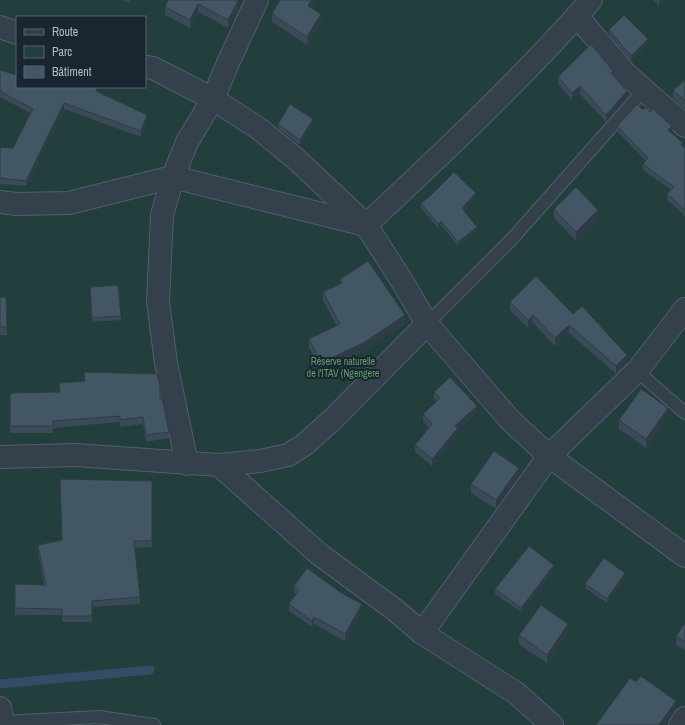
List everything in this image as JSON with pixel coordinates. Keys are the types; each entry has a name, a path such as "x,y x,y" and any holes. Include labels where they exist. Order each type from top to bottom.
{"street":[{"path":"187,464 166,362 158,302 162,215 173,177 187,142 213,99 257,0"},
{"path":"366,225 451,146 584,8 626,74 685,126"},
{"path":"0,27 16,33"},
{"path":"146,67 153,68 213,99 258,128 296,159 366,225 402,281 427,324 510,420 549,456 685,556"},
{"path":"0,202 16,204 70,203 173,177 366,225"},
{"path":"422,633 549,456 637,370 685,309"},
{"path":"0,457 75,455 220,466 260,461 288,455 304,446 332,420 427,324"},
{"path":"220,466 319,554 395,610 422,633 516,693 552,725"}],"lane":[{"path":"427,324 512,239 644,90"},
{"path":"637,370 685,413"},
{"path":"2,718 99,717 154,725"}],"green space":[{"name":"Réserve naturelle de l'ITAV (Ngengere","path":"0,0 685,0 685,725 0,725"}],"building":[{"path":"168,0 238,1 228,20 198,4 190,20 165,7"},
{"path":"280,0 311,0 308,6 321,14 307,37 272,14"},
{"path":"624,15 648,39 631,56 609,30"},
{"path":"591,44 613,71 611,73 627,91 606,115 580,86 572,93 558,77"},
{"path":"0,70 16,75 16,88 98,88 96,91 147,115 141,131 64,103 26,181 0,178 0,147 13,148 33,109 0,91"},
{"path":"685,80 685,101 673,90"},
{"path":"290,104 313,119 300,140 278,124"},
{"path":"637,104 643,110 646,107 650,112 653,109 672,126 668,130 683,143 681,145 685,148 685,210 667,194 674,187 643,164 648,158 617,126"},
{"path":"454,172 476,193 462,208 477,227 458,242 441,221 438,224 421,203"},
{"path":"576,187 598,210 576,232 554,209"},
{"path":"368,261 405,315 365,342 321,363 309,339 340,324 323,292 342,283 340,279"},
{"path":"536,276 573,314 582,306 627,355 616,366 569,325 555,338 533,315 528,320 510,302"},
{"path":"118,285 121,316 92,318 90,287"},
{"path":"0,297 6,297 7,327 0,327"},
{"path":"84,372 157,374 160,387 160,399 162,398 169,432 146,435 143,417 120,420 120,416 53,421 53,426 10,426 10,393 60,392 59,383 85,381"},
{"path":"450,377 477,406 455,426 458,428 432,459 415,445 432,424 423,414 440,398 434,392"},
{"path":"641,389 668,408 646,439 619,420"},
{"path":"494,451 519,468 496,500 471,484"},
{"path":"60,479 152,481 152,541 134,541 140,597 92,601 92,616 62,616 62,609 15,608 15,584 46,585 38,545 62,540"},
{"path":"529,546 554,565 521,608 495,589"},
{"path":"604,558 625,573 607,599 585,584"},
{"path":"307,568 340,592 362,604 345,634 314,617 312,621 289,604 299,590 294,586"},
{"path":"541,605 568,624 547,655 519,635"},
{"path":"685,622 685,642 676,636"},
{"path":"641,676 676,701 659,725 596,725 630,678 636,682"}],"waterway":[{"path":"0,684 150,670"}]}
